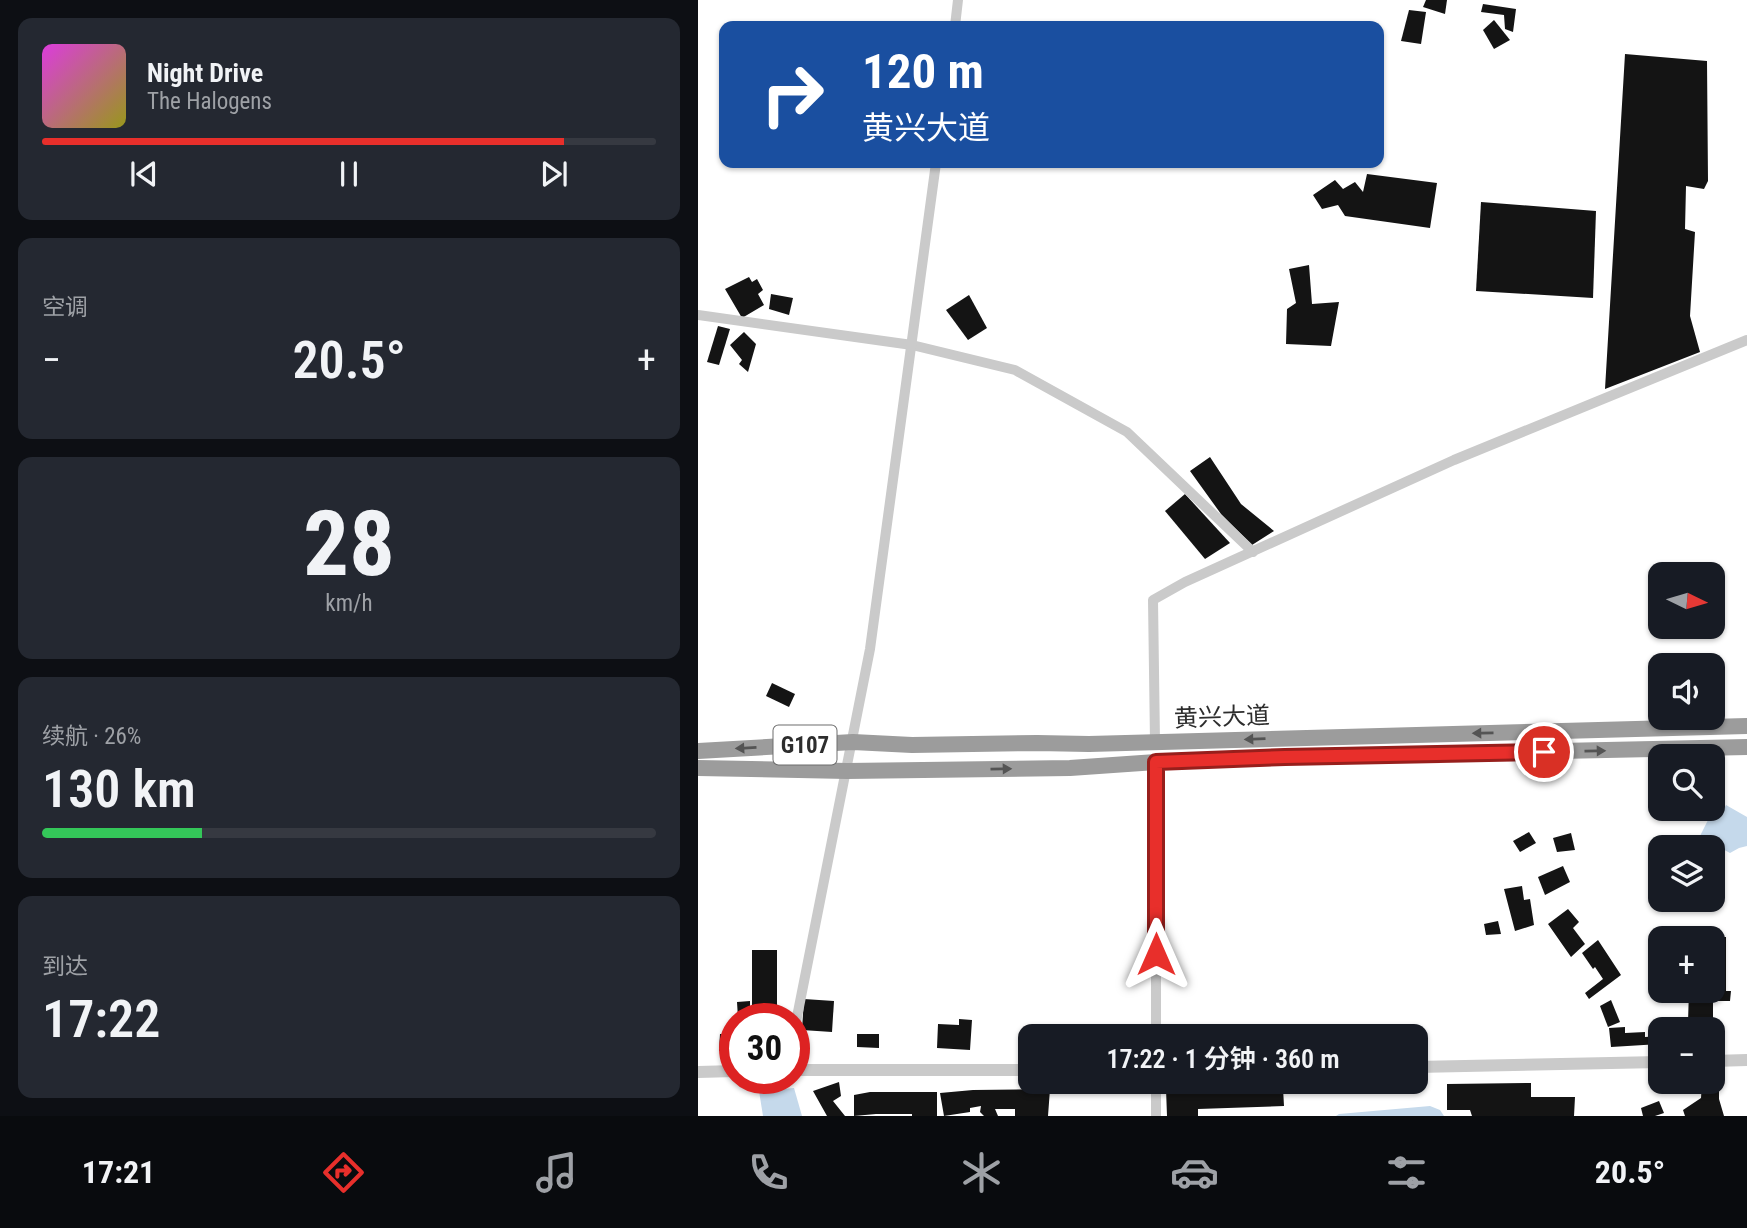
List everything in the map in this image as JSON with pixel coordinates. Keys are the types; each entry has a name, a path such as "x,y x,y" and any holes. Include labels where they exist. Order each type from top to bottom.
{"highway":[{"name":"黄兴大道","path":"698,751 853,742 1089,744 1747,726"},
{"path":"957,744 947,749 943,757 948,766 958,770"},
{"name":"黄兴大道","path":"698,768 847,771 1070,768 1285,757 1747,747"}],"street":[{"path":"956,21 958,0"},
{"path":"800,1003 870,649 935,168"},
{"path":"698,315 912,345 1015,370 1127,432 1253,552"},
{"path":"1155,742 1153,600 1185,582 1454,460 1747,340"},
{"path":"1156,762 1156,1024"},
{"path":"1725,1061 1747,1060"},
{"path":"1428,1067 1648,1062"},
{"path":"810,1070 1018,1070"},
{"path":"698,1072 719,1071"},
{"path":"1156,1094 1156,1116"}],"water":[{"path":"1726,805 1747,817 1747,846 1730,853 1725,850 1725,835 1700,835 1708,821 1725,821"},
{"path":"759,1094 796,1094 802,1116 763,1116"},
{"path":"1430,1106 1440,1110 1444,1116 1336,1116 1339,1114"}],"building":[{"path":"1426,0 1447,0 1445,14 1423,7"},
{"path":"1483,4 1516,9 1513,32 1505,29 1504,15 1481,12"},
{"path":"1409,10 1426,12 1421,44 1401,41"},
{"path":"1494,20 1510,40 1494,49 1483,30"},
{"path":"1625,54 1707,61 1708,181 1704,189 1686,186 1685,229 1695,232 1690,316 1700,352 1605,389"},
{"path":"1367,174 1437,183 1430,228 1345,216 1338,205 1322,209 1313,195 1335,180 1343,189 1355,182 1363,192"},
{"path":"1481,202 1596,211 1593,298 1476,291"},
{"path":"1309,265 1312,304 1339,302 1331,346 1286,344 1287,309 1296,303 1289,269"},
{"path":"749,277 752,282 757,279 763,290 758,294 764,305 742,318 725,289"},
{"path":"771,294 793,298 789,315 769,309"},
{"path":"969,295 987,328 968,340 946,310"},
{"path":"718,326 730,329 719,365 707,362"},
{"path":"744,332 756,344 748,372 739,364 742,360 730,345"},
{"path":"1210,457 1241,504 1274,531 1252,545 1221,514 1190,471"},
{"path":"1185,494 1230,543 1205,559 1165,511"},
{"path":"772,683 795,694 789,707 766,696"},
{"path":"1529,832 1536,843 1520,852 1513,841"},
{"path":"1571,833 1575,850 1557,852 1553,838"},
{"path":"1563,866 1570,882 1545,895 1538,877"},
{"path":"1522,886 1524,900 1530,899 1534,925 1515,931 1504,889"},
{"path":"1568,909 1579,922 1573,928 1585,944 1571,957 1548,924"},
{"path":"1498,921 1501,934 1486,935 1484,924"},
{"path":"1725,937 1726,991 1731,991 1730,1001 1725,1001"},
{"path":"1598,940 1621,975 1589,999 1585,993 1603,979 1582,953"},
{"path":"752,950 777,950 777,1003 752,1003"},
{"path":"804,999 834,1001 832,1032 810,1031 810,1003 804,1003"},
{"path":"1611,1000 1620,1022 1608,1027 1600,1006"},
{"path":"1689,1003 1713,1003 1713,1017 1688,1017"},
{"path":"959,1019 972,1020 970,1050 937,1048 938,1024 959,1025"},
{"path":"1625,1027 1625,1033 1645,1032 1648,1045 1611,1047 1609,1028"},
{"path":"857,1034 879,1034 879,1048 857,1047"},
{"path":"839,1082 841,1096 833,1101 845,1116 827,1116 813,1091"},
{"path":"1531,1083 1531,1097 1575,1097 1574,1116 1472,1116 1470,1110 1447,1110 1447,1084"},
{"path":"1018,1089 1018,1094 1050,1094 1048,1116 1015,1116 1015,1109 995,1109 998,1116 984,1116 980,1112 981,1106 970,1108 970,1112 944,1116 940,1093"},
{"path":"870,1092 937,1092 937,1116 854,1116 854,1095"},
{"path":"1166,1094 1283,1094 1284,1106 1198,1109 1198,1116 1167,1116"},
{"path":"1701,1094 1719,1094 1724,1116 1685,1116 1683,1110 1701,1098"},
{"path":"1659,1101 1664,1113 1643,1116 1641,1108"}],"route":[{"path":"1156,954 1156,762 1544,752"}]}
